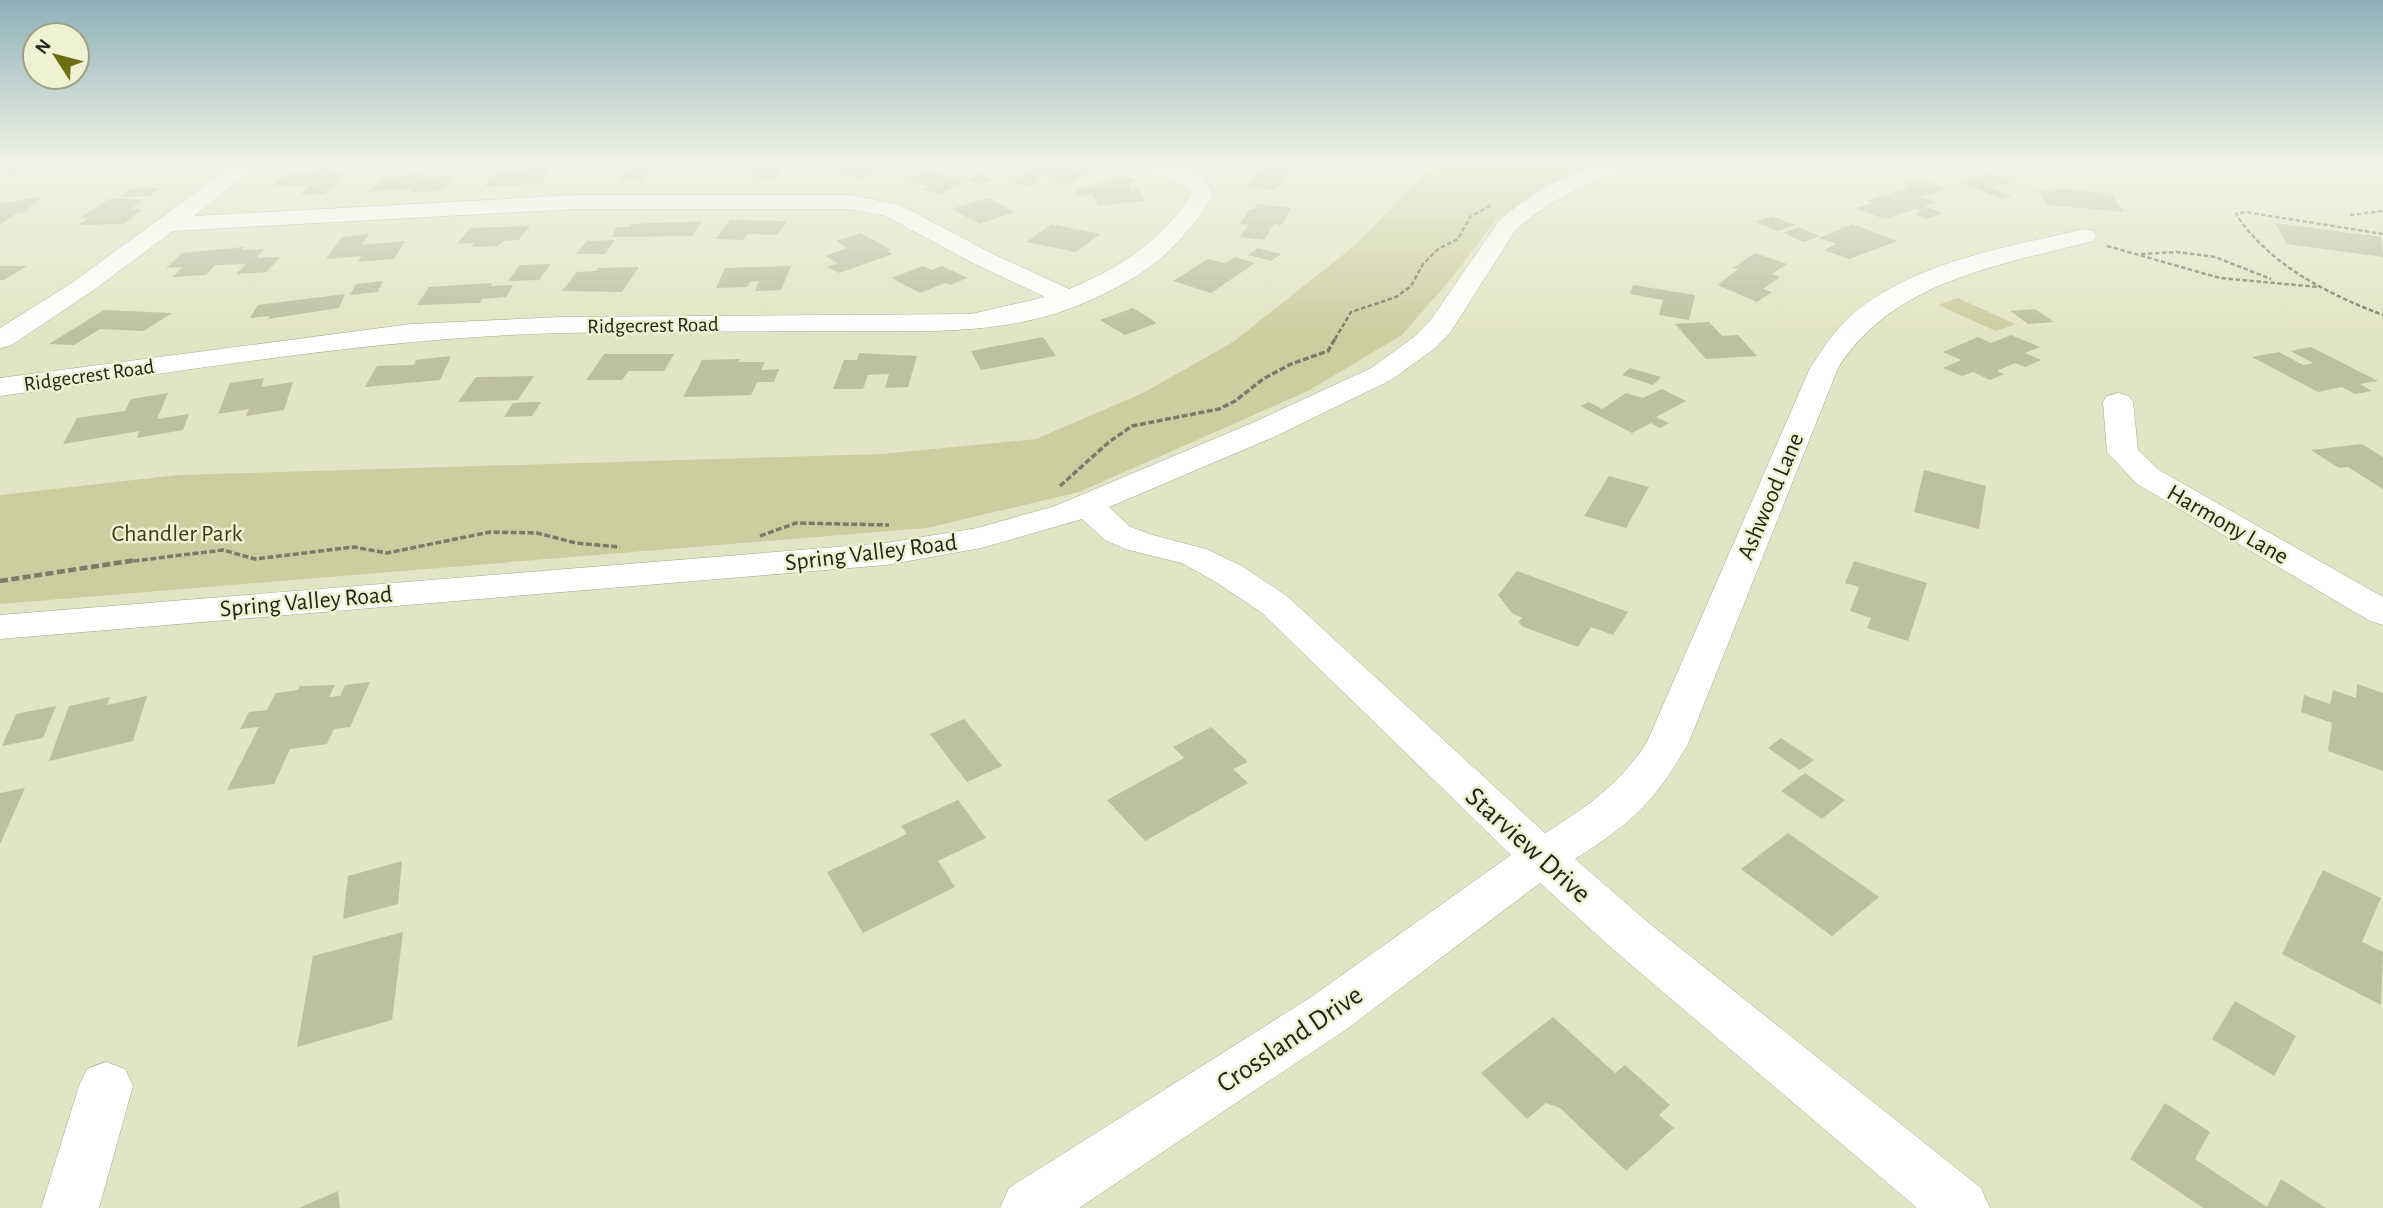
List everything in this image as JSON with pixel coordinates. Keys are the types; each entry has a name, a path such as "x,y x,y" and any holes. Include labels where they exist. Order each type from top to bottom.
{"street":[{"path":"0,340 82,287 176,219"},
{"path":"170,224 255,219"},
{"path":"910,219 984,259 1070,299"},
{"name":"Ridgecrest Road","path":"0,387 411,332 561,326 971,322 1031,311 1070,299 1127,271 1168,239 1187,219"},
{"name":"Spring Valley Road","path":"0,627 886,554 981,538 1025,527 1071,499 1263,430 1381,374 1424,343 1440,327 1502,233 1514,219"},
{"name":"Ashwood Lane","path":"1542,857 1597,824 1623,802 1649,774 1667,744 1824,368 1840,343 1877,309 1936,279 2084,236"},
{"name":"Harmony Lane","path":"2118,402 2123,452 2148,477 2383,613"},
{"name":"Starview Drive","path":"1071,499 1117,533 1137,542 1194,556 1227,573 1274,604 1542,857 1633,938 1961,1208"},
{"name":"Crossland Drive","path":"1029,1208 1329,1013 1542,857"},
{"path":"70,1208 106,1086"}],"path":[{"path":"1071,499 1068,477 1132,426 1219,409 1235,401 1263,379 1292,364 1328,351 1351,312 1396,298 1410,286 1430,256 1458,239 1469,219"},
{"path":"2239,219 2242,226 2266,248 2320,287 2383,315"},
{"path":"2291,219 2383,234"},
{"path":"2084,236 2220,278 2320,287"},
{"path":"2136,254 2177,252 2215,257 2278,282"},
{"path":"752,538 796,523 892,525"},
{"path":"0,581 173,554 223,550 255,559 354,547 387,554 490,532 537,533 576,542 630,548"}],"green space":[{"name":"Chandler Park","path":"1380,219 1497,219 1402,335 1308,391 1079,492 927,528 0,604 0,495 178,475 882,454 1036,439 1143,393 1233,342 1354,246"},
{"path":"1958,298 2015,324 1996,331 1938,305"}],"building":[{"path":"86,219 130,219 124,224 78,225"},
{"path":"971,219 993,219 979,224"},
{"path":"1243,219 1285,219 1282,225 1274,224 1264,240 1240,237 1248,225 1240,224"},
{"path":"1781,219 1795,225 1778,231 1755,222"},
{"path":"730,220 787,221 777,235 747,234 743,240 715,239"},
{"path":"702,221 693,236 611,237 617,227 630,227 632,224"},
{"path":"2275,223 2381,237 2383,257 2287,244"},
{"path":"1051,224 1100,234 1076,252 1027,242"},
{"path":"1852,224 1898,241 1849,259 1824,250 1836,244 1819,238"},
{"path":"530,226 519,240 503,241 498,246 471,247 474,243 457,244 470,228"},
{"path":"1799,227 1820,236 1804,242 1783,233"},
{"path":"861,233 891,250 887,251 893,254 839,273 827,267 838,263 825,256 848,248 836,241"},
{"path":"369,234 362,245 405,241 394,259 358,262 361,256 326,259 342,237"},
{"path":"615,240 605,254 576,254 587,241"},
{"path":"244,247 241,250 265,249 256,258 281,257 266,272 236,274 246,264 215,265 206,275 172,277 183,267 166,268 182,253"},
{"path":"1258,248 1281,254 1271,261 1248,255"},
{"path":"1755,253 1787,264 1771,274 1780,277 1763,289 1772,292 1757,302 1718,285 1738,269 1733,268"},
{"path":"1235,257 1255,263 1211,293 1173,281 1208,259 1225,263"},
{"path":"551,264 539,280 508,281 520,265"},
{"path":"0,266 27,266 0,280"},
{"path":"791,266 781,290 755,291 759,281 750,282 747,287 716,288 725,268"},
{"path":"923,266 931,270 942,266 968,278 920,293 891,278"},
{"path":"639,267 622,292 562,291 577,272 596,271 598,268"},
{"path":"383,281 378,292 350,295 356,284"},
{"path":"492,283 491,286 513,285 506,297 482,299 480,303 417,305 429,287"},
{"path":"1633,285 1695,295 1689,320 1659,315 1663,300 1630,294"},
{"path":"345,294 339,308 268,319 270,316 250,318 258,305"},
{"path":"1133,308 1157,323 1125,335 1100,320"},
{"path":"2035,309 2054,322 2028,324 2010,311"},
{"path":"104,310 172,313 144,331 100,329 74,345 49,344"},
{"path":"1709,322 1722,336 1738,335 1757,356 1706,359 1675,324"},
{"path":"2011,335 2040,347 2025,353 2041,360 2025,367 2015,363 1997,371 2004,374 1990,380 1973,372 1962,376 1943,368 1961,360 1943,352 1978,337 1991,343"},
{"path":"1043,337 1056,356 981,370 971,351"},
{"path":"2311,347 2378,381 2360,384 2372,391 2355,394 2342,387 2318,392 2252,357 2279,352 2303,365 2313,363 2290,351"},
{"path":"859,353 917,356 908,387 885,388 889,374 868,375 863,389 833,389 844,360 857,360"},
{"path":"604,354 674,354 664,371 629,371 622,380 586,380"},
{"path":"451,356 440,380 365,387 377,366 414,365 416,360"},
{"path":"740,359 738,362 765,362 761,370 779,369 774,382 757,382 751,395 683,397 702,360"},
{"path":"1630,368 1661,377 1653,385 1622,375"},
{"path":"534,376 518,400 458,402 476,377"},
{"path":"264,378 261,387 293,382 284,410 246,416 249,409 218,414 230,383"},
{"path":"1662,389 1686,401 1656,417 1669,423 1660,428 1651,423 1632,433 1580,406 1589,402 1602,409 1626,393 1643,398"},
{"path":"168,393 157,419 189,414 183,430 137,438 139,431 63,444 77,418 125,411 131,399"},
{"path":"541,402 532,416 504,417 513,403"},
{"path":"2362,444 2383,457 2383,489 2348,467 2339,468 2311,450"},
{"path":"1924,470 1986,486 1979,529 1914,512"},
{"path":"1609,476 1649,487 1626,528 1584,516"},
{"path":"1854,561 1927,583 1908,641 1867,628 1871,618 1850,611 1859,587 1845,583"},
{"path":"1517,571 1628,612 1613,635 1591,627 1578,647 1523,627 1518,622 1522,618 1512,613 1498,595"},
{"path":"370,682 350,727 334,729 327,744 290,749 274,784 227,790 259,727 240,729 249,712 267,710 276,693 298,690 300,686 335,685 329,697 340,696 345,685"},
{"path":"2357,684 2383,693 2383,771 2328,751 2332,723 2301,712 2304,695 2330,704 2333,690 2356,698"},
{"path":"147,696 133,741 49,761 69,706 110,697 107,705"},
{"path":"56,706 43,738 2,746 16,714"},
{"path":"964,719 1002,766 967,782 930,734"},
{"path":"1211,727 1248,762 1233,769 1248,783 1145,841 1107,800 1184,758 1173,747"},
{"path":"1781,738 1814,760 1800,770 1768,748"},
{"path":"1805,773 1845,800 1822,819 1781,791"},
{"path":"25,788 0,844 0,793"},
{"path":"958,800 986,838 938,861 955,887 863,933 827,872 907,834 901,826"},
{"path":"1788,833 1879,897 1832,936 1741,869"},
{"path":"402,861 398,904 343,919 348,876"},
{"path":"2323,870 2381,898 2362,942 2383,952 2381,1005 2282,954"},
{"path":"403,932 392,1020 297,1047 313,956"},
{"path":"2235,1001 2296,1036 2274,1076 2212,1039"},
{"path":"1553,1017 1615,1073 1625,1065 1670,1105 1659,1115 1674,1128 1626,1171 1560,1108 1546,1103 1527,1119 1481,1073"},
{"path":"2165,1103 2210,1132 2195,1159 2267,1207 2281,1179 2326,1208 2203,1208 2130,1159"},
{"path":"338,1191 340,1208 299,1208"}]}
